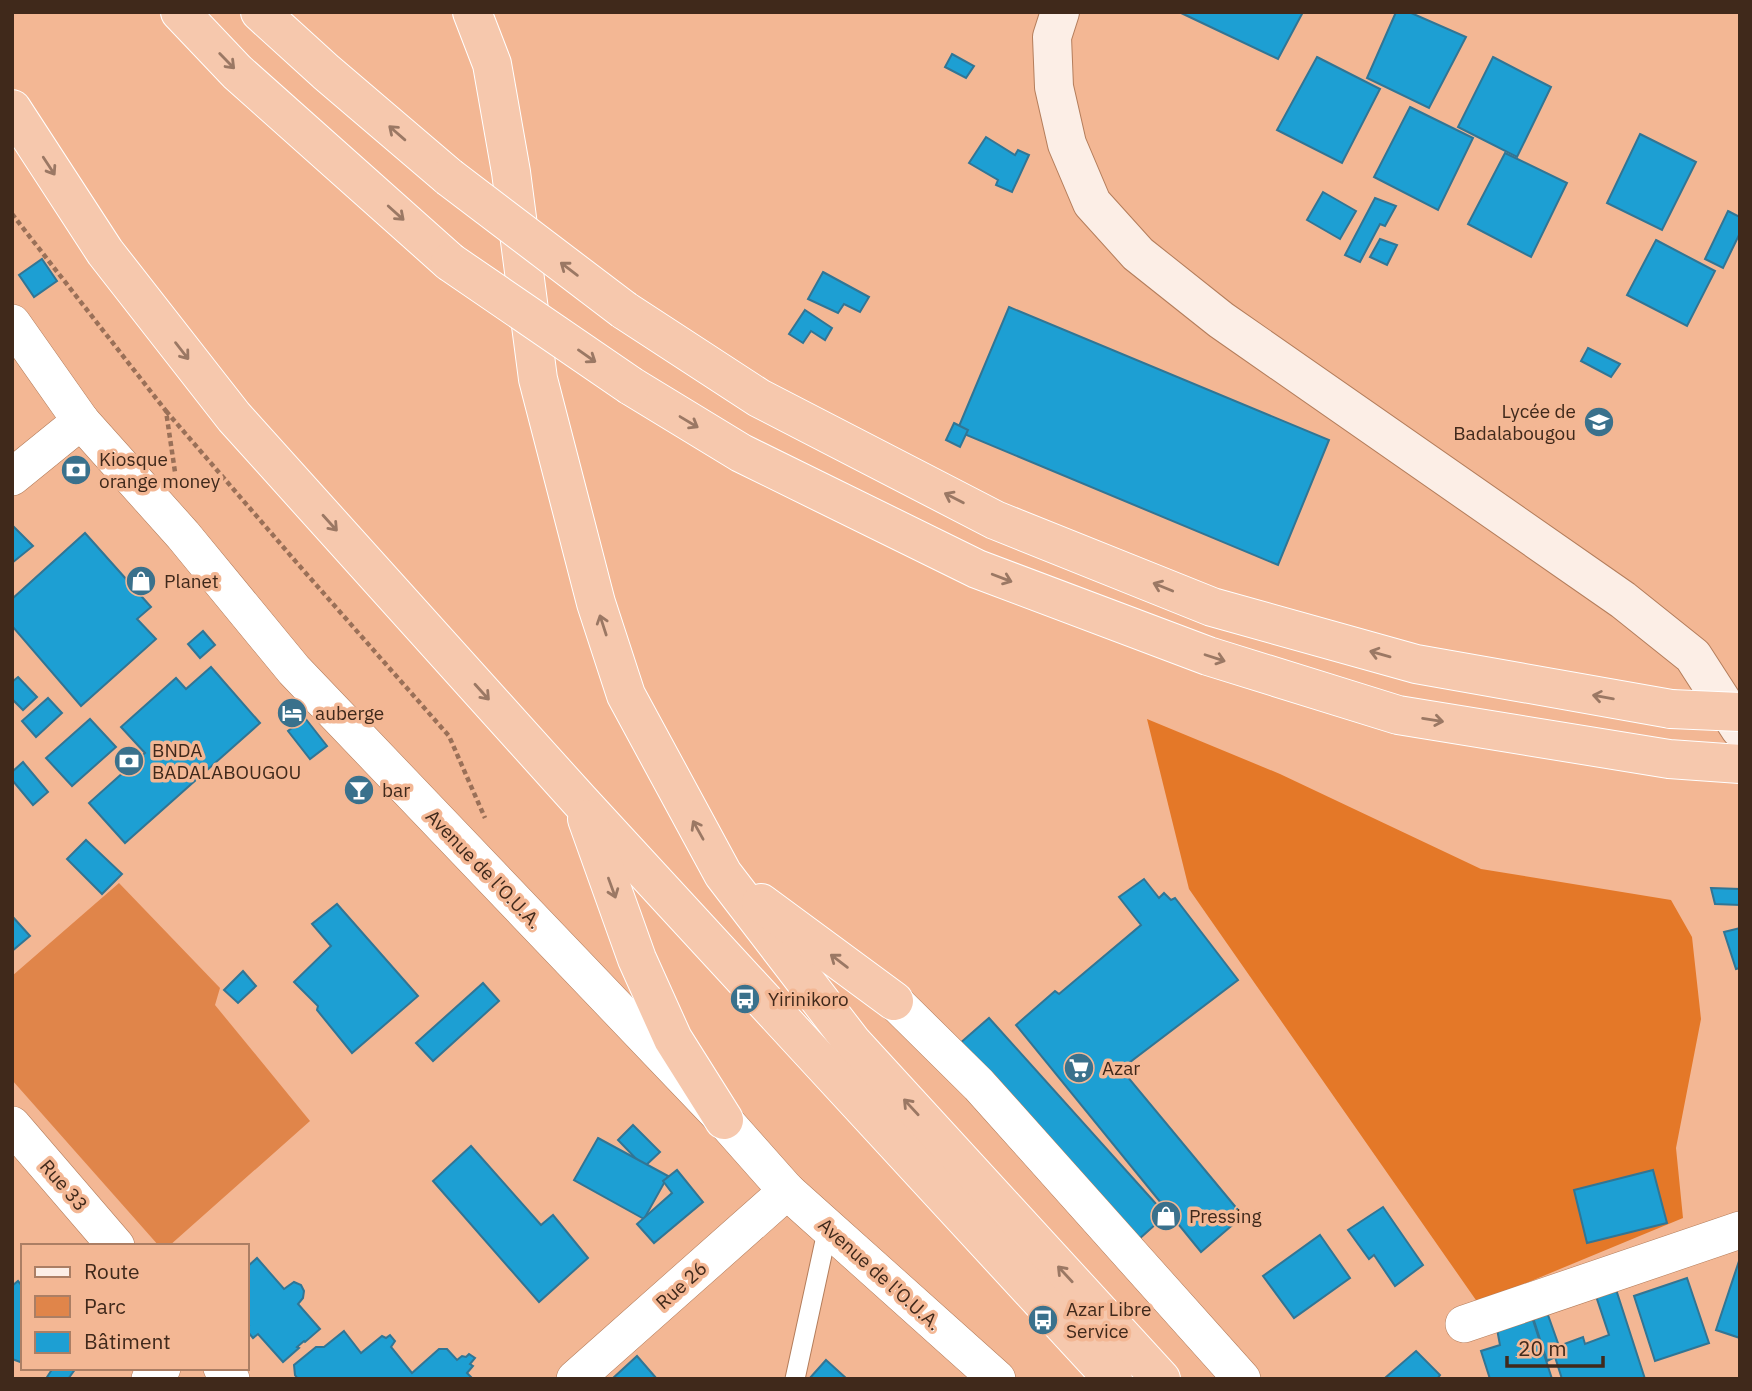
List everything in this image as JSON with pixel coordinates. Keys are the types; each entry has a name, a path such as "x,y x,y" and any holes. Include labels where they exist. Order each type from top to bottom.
{"highway":[{"path":"180,12 237,72 450,262 631,386 741,453 977,569 1208,656 1398,715 1669,759 1740,764"},
{"path":"260,12 449,177 624,310 759,398 995,520 1212,607 1416,664 1671,709 1740,712"},
{"path":"472,12 492,64 497,91 511,172 538,379 596,603 626,695 723,874 852,1042 1161,1379"},
{"path":"12,109 106,252 234,417 580,801 1113,1379"},
{"path":"580,801 638,959 673,1039 724,1120"},
{"path":"723,874 894,1001"}],"street":[{"path":"1060,12 1052,37 1054,87 1067,145 1092,203 1138,254 1221,320 1633,608 1693,656 1740,729"},
{"name":"Avenue de l'O.U.A.","path":"12,323 81,421 183,535 294,670 724,1120 787,1191 997,1379"},
{"path":"12,477 81,421"},
{"path":"894,1001 979,1085 1242,1379"},
{"name":"Rue 33","path":"12,1125 114,1244"},
{"name":"Rue 26","path":"575,1379 787,1191"},
{"path":"1464,1324 1740,1230"}],"lane":[{"path":"795,1379 828,1227"}],"path":[{"path":"12,214 166,411 449,736 487,822"},
{"path":"166,411 176,480"}],"green space":[{"path":"119,883 220,988 215,1005 310,1121 171,1244 157,1244 12,1080 12,976"}],"shaded area":[{"path":"1147,719 1280,774 1481,869 1671,900 1692,937 1701,1019 1676,1148 1683,1218 1478,1303 1189,889"}],"building":[{"path":"1179,12 1303,12 1278,59"},
{"path":"1396,12 1409,12 1466,37 1429,108 1367,78"},
{"path":"952,54 974,66 966,78 945,67"},
{"path":"1317,57 1380,89 1342,163 1277,130"},
{"path":"1493,57 1551,87 1517,157 1458,127"},
{"path":"1410,107 1473,138 1438,210 1374,177"},
{"path":"1640,134 1696,162 1662,230 1607,203"},
{"path":"986,137 1015,155 1018,150 1029,155 1012,192 996,185 998,180 969,163"},
{"path":"1505,153 1567,183 1531,257 1468,224"},
{"path":"1323,192 1356,211 1340,239 1307,220"},
{"path":"1375,198 1396,206 1385,226 1380,224 1360,262 1345,255"},
{"path":"1728,211 1740,217 1740,233 1723,268 1705,259"},
{"path":"1380,239 1397,245 1387,265 1370,257"},
{"path":"1656,240 1715,271 1687,326 1627,295"},
{"path":"42,259 57,281 34,297 19,275"},
{"path":"823,272 869,297 860,312 844,304 838,313 808,299"},
{"path":"1009,307 1329,440 1278,565 957,431"},
{"path":"805,310 832,328 825,340 811,331 803,343 789,334"},
{"path":"1588,348 1620,364 1611,377 1581,361"},
{"path":"954,423 968,430 960,447 946,440"},
{"path":"12,525 33,546 12,563"},
{"path":"85,533 151,607 137,619 156,639 81,706 12,626 12,599"},
{"path":"203,631 215,645 200,658 188,644"},
{"path":"211,667 260,723 125,843 89,803 145,753 121,727 176,678 186,689"},
{"path":"18,677 37,697 23,710 12,699 12,682"},
{"path":"48,698 62,713 36,737 22,721"},
{"path":"305,718 327,746 310,759 288,731"},
{"path":"90,719 116,747 72,786 46,758"},
{"path":"23,762 48,792 33,805 12,780 12,772"},
{"path":"86,840 122,874 102,894 67,859"},
{"path":"1144,879 1159,898 1164,893 1171,900 1175,898 1238,980 1121,1069 1243,1216 1201,1252 1016,1025 1055,991 1059,994 1141,925 1119,897"},
{"path":"1711,888 1740,889 1740,905 1715,904"},
{"path":"337,904 418,996 352,1053 317,1010 318,1006 294,982 331,946 312,924"},
{"path":"12,916 30,936 12,951"},
{"path":"1740,928 1740,968 1736,969 1724,932"},
{"path":"243,971 256,986 238,1003 224,990"},
{"path":"483,983 499,1001 433,1061 416,1043"},
{"path":"989,1018 1166,1215 1129,1248 951,1051"},
{"path":"633,1125 660,1152 644,1167 618,1140"},
{"path":"598,1138 668,1176 644,1219 574,1180"},
{"path":"471,1146 541,1225 553,1215 588,1258 539,1302 433,1181"},
{"path":"677,1170 703,1202 654,1243 637,1224 672,1193 663,1181"},
{"path":"1653,1170 1667,1223 1587,1243 1574,1190"},
{"path":"1383,1207 1423,1265 1395,1286 1374,1255 1369,1259 1348,1230"},
{"path":"1320,1235 1350,1278 1294,1318 1263,1276"},
{"path":"257,1258 284,1289 294,1282 301,1285 303,1298 298,1304 320,1329 283,1362 258,1334 253,1338 248,1332 248,1266"},
{"path":"1740,1258 1740,1338 1716,1330"},
{"path":"1612,1277 1645,1379 1562,1379 1555,1357 1547,1361 1529,1305 1543,1301 1559,1346 1583,1337 1585,1344 1609,1335 1592,1284"},
{"path":"1687,1278 1709,1343 1655,1361 1634,1296"},
{"path":"18,1281 21,1285 21,1362 12,1359 12,1286"},
{"path":"1531,1314 1552,1379 1490,1379 1481,1351 1500,1345 1497,1329"},
{"path":"344,1331 361,1353 382,1336 386,1338 390,1335 395,1341 391,1347 412,1373 439,1349 447,1349 457,1360 469,1354 475,1358 467,1373 473,1379 298,1379 294,1365 316,1347 324,1347"},
{"path":"1416,1351 1440,1375 1437,1379 1386,1377"},
{"path":"637,1356 657,1379 612,1379"},
{"path":"826,1360 847,1379 809,1379"},
{"path":"52,1370 75,1370 68,1379 47,1377"}],"place":[{"name":"Lycée de Badalabougou","path":"1599,422"},
{"name":"Kiosque orange money","path":"76,470"},
{"name":"Planet","path":"141,581"},
{"name":"auberge","path":"292,713"},
{"name":"BNDA BADALABOUGOU","path":"129,761"},
{"name":"bar","path":"359,790"},
{"name":"Yirinikoro","path":"745,999"},
{"name":"Azar","path":"1079,1068"},
{"name":"Pressing","path":"1166,1216"},
{"name":"Azar Libre Service","path":"1043,1320"}]}
